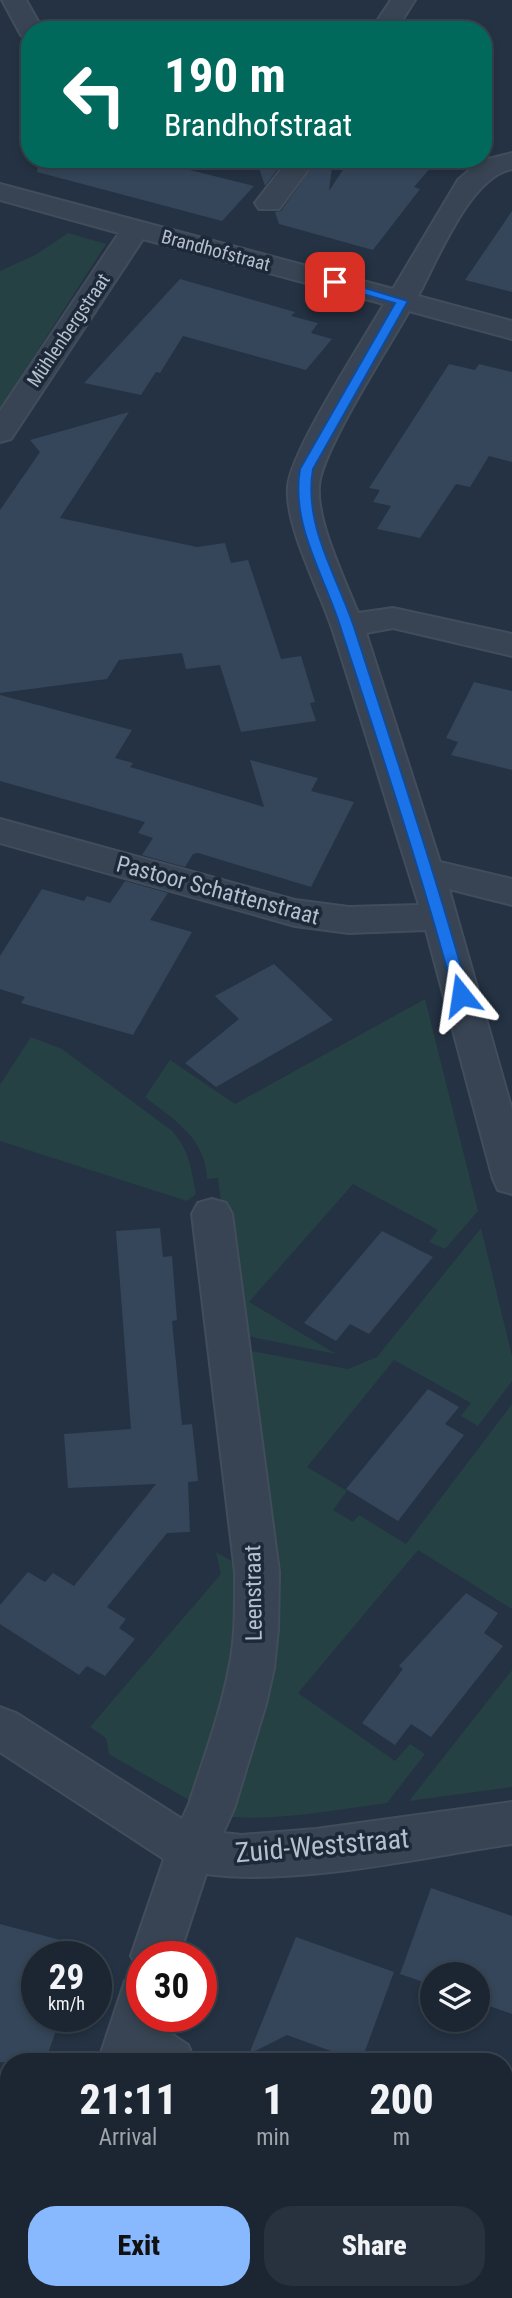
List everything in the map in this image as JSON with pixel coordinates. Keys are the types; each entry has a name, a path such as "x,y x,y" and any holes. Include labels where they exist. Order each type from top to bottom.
{"street":[{"path":"14,0 25,21"},
{"path":"389,21 403,0"},
{"path":"492,166 512,161"},
{"path":"269,203 296,168"},
{"path":"485,168 472,178 320,443 307,469 303,488 314,542 347,625 440,916 512,1179"},
{"name":"Brandhofstraat","path":"0,192 512,330"},
{"name":"Mühlenbergstraat","path":"0,433 136,228"},
{"path":"347,625 393,618 512,645"},
{"name":"Pastoor Schattenstraat","path":"0,831 295,913 337,922 386,923 440,916"},
{"path":"424,870 512,892"},
{"name":"Leenstraat","path":"160,1941 190,1850 211,1810 253,1668 257,1629 257,1572 212,1214"},
{"name":"Zuid-Weststraat","path":"0,1727 190,1850 242,1857 316,1851 512,1823"},
{"path":"131,2032 159,2053"}],"green space":[{"path":"68,233 106,244 0,409 0,271 37,254"},
{"path":"425,999 478,1211 445,1249 429,1242 438,1230 353,1184 249,1302 336,1354 237,1334 218,1178 207,1179 201,1152 195,1141 177,1122 145,1097 170,1060 235,1104"},
{"path":"31,1037 62,1049 172,1131 186,1153 196,1194 187,1201 0,1141 0,1085"},
{"path":"481,1228 512,1356 512,1381 478,1426 461,1416 471,1403 394,1360 307,1467 347,1491 333,1510 353,1522 359,1515 406,1544 512,1404 512,1609 418,1550 298,1693 395,1761 410,1744 425,1754 387,1803 284,1816 221,1816 257,1700 240,1349 348,1369 377,1357"},
{"path":"216,1552 240,1566 237,1668 196,1804 109,1754 106,1738 90,1727 221,1574"},
{"path":"512,1670 512,1787 409,1801"}],"building":[{"path":"38,168 182,168 254,186 222,221 37,172"},
{"path":"259,168 278,168 265,186"},
{"path":"312,168 332,168 329,191 344,168 430,168 414,187 420,189 373,250 279,224 275,212 281,211"},
{"path":"512,211 512,292 465,280"},
{"path":"180,279 295,312 291,316 318,323 311,333 332,339 306,370 183,336 160,373 156,372 141,395 84,383"},
{"path":"449,364 475,370 479,364 512,372 512,462 489,456 470,487 456,484 420,538 377,529 391,506 373,502 380,490 369,488"},
{"path":"129,412 60,518 197,547 225,543 231,563 248,560 281,659 301,656 315,702 310,703 316,721 241,732 220,665 186,669 182,653 119,660 107,679 0,693 0,510 40,452 30,440"},
{"path":"474,682 512,691 512,770 451,755 458,742 446,738"},
{"path":"0,695 132,730 115,758 133,763 130,767 264,807 250,760 318,778 311,791 354,802 311,887 198,853 193,854 185,867 142,855 153,838 138,833 145,822 0,781"},
{"path":"125,881 168,893 150,920 192,932 133,1035 21,1003 25,997 0,989 0,956 42,889 84,901 87,896 110,903"},
{"path":"274,964 333,1020 216,1087 185,1063 239,1019 215,996"},
{"path":"160,1228 163,1257 172,1256 177,1320 172,1321 182,1425 192,1424 196,1460 198,1481 188,1482 190,1532 167,1533 107,1607 126,1619 119,1628 135,1639 105,1676 87,1666 79,1675 0,1624 0,1605 28,1572 45,1582 53,1573 74,1586 156,1484 68,1488 64,1434 131,1429 116,1231"},
{"path":"382,1231 433,1257 369,1334 350,1324 336,1341 304,1323"},
{"path":"428,1389 459,1407 445,1424 464,1435 398,1521 346,1489"},
{"path":"466,1593 498,1613 484,1633 503,1646 431,1737 411,1724 395,1745 362,1723 403,1669 399,1666"},
{"path":"431,1888 512,1916 512,2014 490,2006 490,1962 420,1962 420,1981 400,1974"},
{"path":"0,1924 64,1941 21,1941 21,2032 55,2032 48,2053 0,2053"},
{"path":"296,1937 394,1972 364,2053 336,2053 287,2035 249,2053"}],"route":[{"path":"335,282 402,301 307,469 303,488 306,509 314,542 347,625 440,916 461,995"}]}
